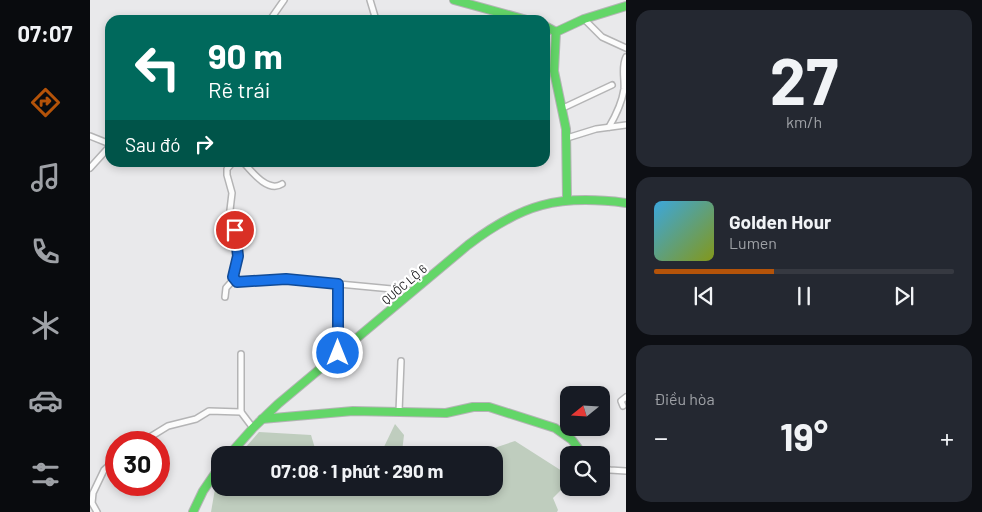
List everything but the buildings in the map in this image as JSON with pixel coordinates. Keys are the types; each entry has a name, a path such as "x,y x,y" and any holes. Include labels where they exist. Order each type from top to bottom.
{"main road":[{"path":"454,0 509,15"},
{"path":"556,32 626,6"},
{"path":"550,29 556,32"},
{"path":"556,32 554,71 563,108 567,138 567,199"},
{"name":"QUỐC LỘ 6","path":"237,446 262,419 338,353 414,291 472,240 495,224 529,208 567,199 586,198 626,203"},
{"path":"262,419 353,411 446,413 472,407 489,407 555,428 572,440 576,446"},
{"path":"193,512 211,479"}],"street":[{"path":"274,15 284,0"},
{"path":"370,0 374,15"},
{"path":"584,20 602,37 626,48"},
{"path":"609,127 622,99 624,81 623,62 626,58"},
{"path":"563,108 612,85"},
{"path":"567,138 596,129 626,125"},
{"path":"90,136 105,143"},
{"path":"90,168 105,151"},
{"path":"225,297 226,288 234,279 238,252 230,210 232,193 227,174 229,167"},
{"path":"249,167 270,186 276,187 282,184"},
{"path":"234,279 240,282 286,279 414,291"},
{"path":"338,284 338,353"},
{"path":"241,354 241,412 253,428"},
{"path":"399,412 401,361"},
{"path":"623,406 621,401 626,397"},
{"path":"160,431 168,426 196,419 209,411 241,412"},
{"path":"97,512 92,503 93,493 105,469"},
{"path":"610,470 626,471"}],"green space":[{"path":"395,424 404,435 403,446 384,446"},
{"path":"259,432 311,435 314,446 247,446"},
{"path":"515,441 560,470 560,491 553,498 558,510 557,512 211,512 214,496 503,496 503,446 500,446"}],"traffic: fast":[{"path":"454,0 509,15"},
{"path":"567,199 566,129 554,71 556,32 584,19 626,6"},
{"path":"550,29 556,32"},
{"path":"237,446 278,404 468,245 488,231 524,211 542,205 580,200 626,203"},
{"path":"262,419 353,411 446,413 473,407 489,407 555,428 572,440 576,446"},
{"path":"193,512 211,479"}],"route":[{"path":"235,230 238,256 233,277 235,281 286,279 338,284 338,353"}]}
